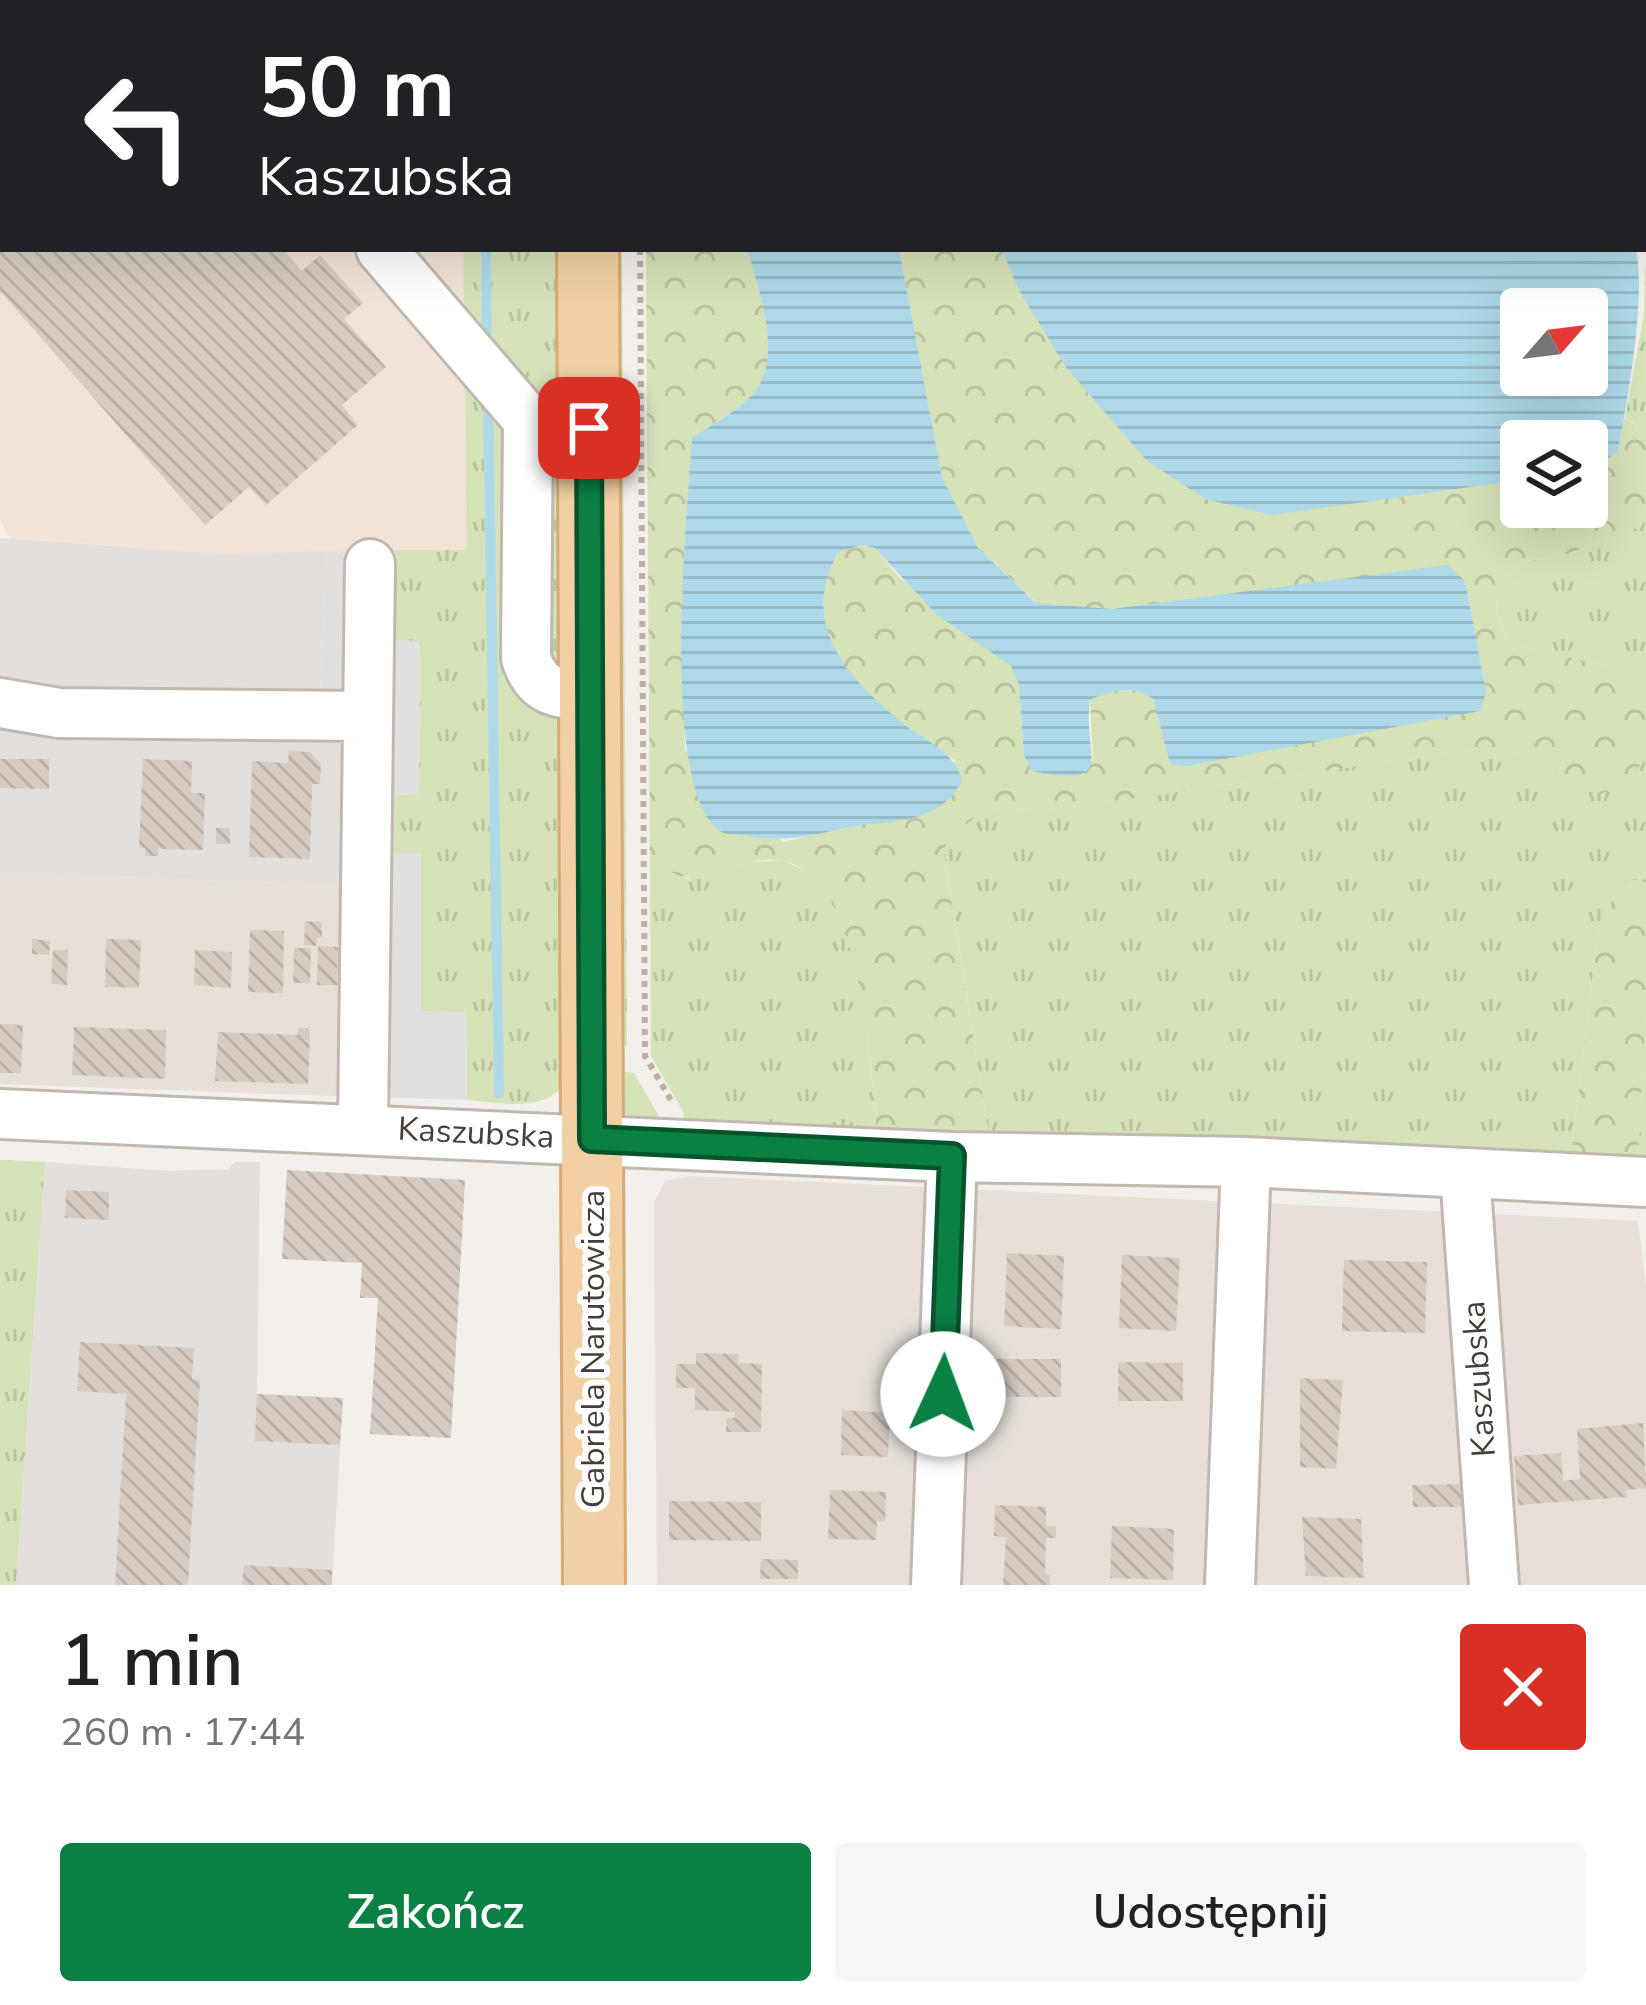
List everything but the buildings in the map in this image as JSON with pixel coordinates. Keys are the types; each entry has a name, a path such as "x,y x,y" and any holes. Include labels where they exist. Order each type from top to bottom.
{"main road":[{"name":"Gabriela Narutowicza","path":"588,252 594,1585"}],"street":[{"path":"384,252 528,420 526,658 537,684 548,692 590,696"},
{"path":"363,1128 370,564"},
{"path":"0,703 58,713 368,716"},
{"name":"Kaszubska","path":"0,1114 1646,1181"},
{"path":"936,1585 952,1156"},
{"path":"1231,1585 1246,1162"},
{"name":"Kaszubska","path":"1465,1173 1494,1585"}],"path":[{"path":"640,252 646,1056 677,1113"}],"shaded area":[{"path":"0,252 463,252 467,551 227,554 10,538 0,520"},
{"path":"0,538 227,554 327,551 318,735 343,736 341,885 0,873"},
{"path":"396,550 395,640 420,641 419,794 394,796 394,853 421,853 421,1011 466,1012 467,1100 333,1096 343,737 318,736 327,551"},
{"path":"0,873 341,885 333,1096 0,1084"},
{"path":"45,1162 168,1171 229,1169 234,1162 260,1162 257,1394 343,1398 332,1585 16,1585"},
{"path":"689,1176 1638,1221 1646,1286 1646,1585 657,1585 654,1202 665,1181"}],"green space":[{"path":"463,252 563,252 563,1086 531,1103 467,1100 466,1013 421,1012 421,854 394,853 394,795 419,794 420,642 395,640 396,550 467,550"},
{"path":"605,252 622,252 627,1046 608,1047"},
{"path":"646,252 748,252 762,303 769,343 763,379 747,400 692,439 683,615 685,750 783,842 850,827 956,761 874,699 834,648 825,619 825,587 838,552 862,545 875,548 898,576 1011,666 1019,684 1024,755 1093,761 1090,699 1114,691 1130,690 1153,699 1170,764 1479,711 1486,693 1465,581 1112,609 1037,603 978,548 942,477 900,252 1003,252 1016,285 1147,461 1205,499 1271,514 1500,483 1500,528 1608,528 1608,459 1618,451 1624,418 1646,431 1646,520 1639,527 1567,554 1518,563 1497,602 1510,644 1625,670 1646,704 1646,758 1621,788 1595,795 1538,759 1489,747 1045,811 999,809 966,824 943,849 989,1135 878,1136 858,980 831,902 810,875 771,860 692,878 650,861"},
{"path":"1645,267 1646,431 1625,418 1644,314"},
{"path":"1646,520 1646,704 1625,670 1510,644 1497,601 1518,563 1567,554 1639,527"},
{"path":"1489,747 1538,759 1595,794 1621,787 1646,758 1646,879 1622,882 1599,925 1570,1163 989,1135 943,848 966,824 999,809 1045,811"},
{"path":"783,860 815,878 845,932 862,1001 878,1136 686,1133 683,1111 651,1056 650,861 688,879 754,862"},
{"path":"1646,879 1646,1009 1638,1163 1570,1163 1599,925 1622,882"},
{"path":"1646,1009 1646,1163 1638,1163"},
{"path":"608,1069 634,1073 661,1120 632,1121 619,1103"},
{"path":"0,1160 45,1162 16,1585 0,1585"}],"water":[{"path":"748,252 900,252 942,477 978,548 1036,603 1112,609 1448,565 1465,581 1486,692 1480,711 1187,766 1170,764 1153,699 1122,690 1090,700 1091,763 1087,771 1059,775 1032,771 1024,755 1019,685 1011,666 936,614 875,548 862,545 838,552 827,579 824,604 835,649 883,707 946,754 962,781 939,806 909,818 791,838 723,833 703,809 690,766 683,711 683,585 692,438 732,412 762,379 768,343"},
{"path":"1003,252 1636,252 1631,376 1618,451 1608,459 1608,420 1500,420 1500,483 1271,515 1205,499 1147,461 1065,366 1016,285"}],"waterway":[{"path":"486,252 487,348"},
{"path":"488,396 499,1094"}],"route":[{"path":"589,428 592,1139 952,1156 943,1394"}]}
